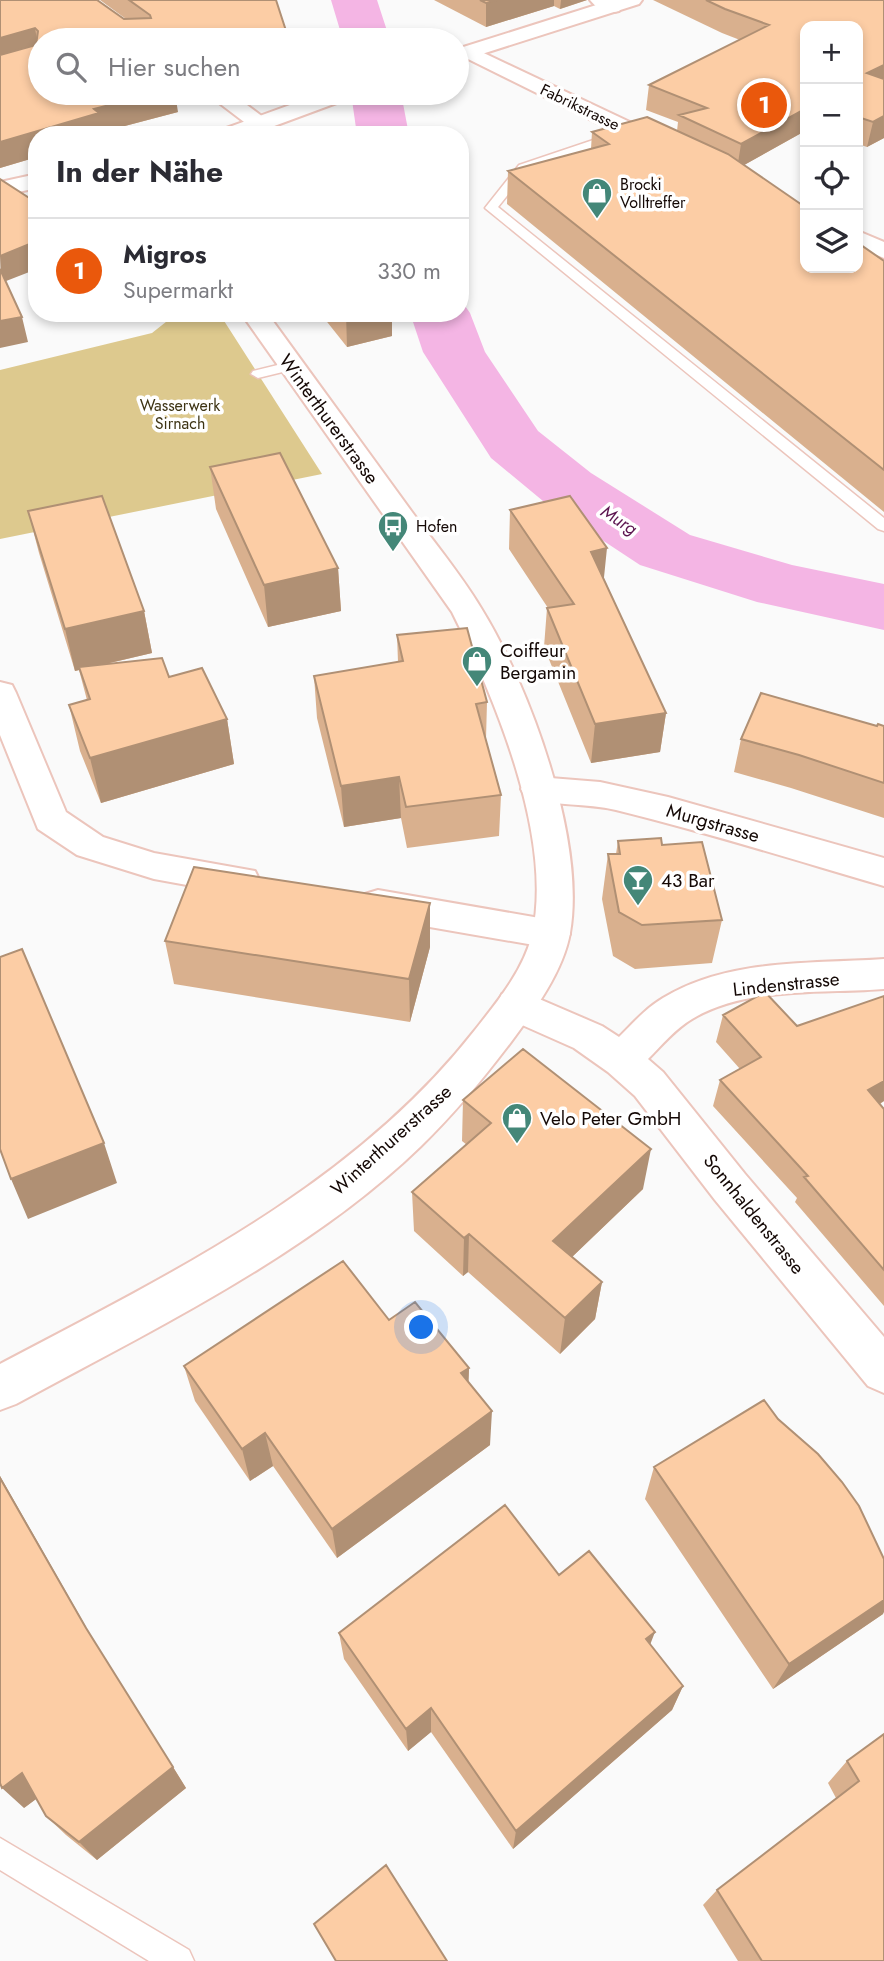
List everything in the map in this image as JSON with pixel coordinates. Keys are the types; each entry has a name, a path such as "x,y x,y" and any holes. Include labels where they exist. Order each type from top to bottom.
{"street":[{"path":"469,52 615,2"},
{"name":"Fabrikstrasse","path":"469,57 680,155"},
{"path":"234,105 260,123"},
{"path":"252,126 308,105"},
{"path":"0,189 28,183"},
{"name":"Winterthurerstrasse","path":"0,1388 216,1271 293,1223 368,1167 440,1101 492,1041 534,973 551,934 554,894 551,849 538,789 493,659 467,610 260,322"},
{"path":"0,693 51,820 90,846 154,866 275,887"},
{"name":"Murgstrasse","path":"538,789 600,794 668,810 884,872"},
{"path":"342,898 551,934"},
{"name":"Lindenstrasse","path":"622,1060 677,1008 709,994 736,987 884,974"},
{"path":"516,1005 588,1037 622,1060"},
{"name":"Sonnhaldenstrasse","path":"622,1060 649,1084 730,1187 884,1371"}],"lane":[{"path":"631,131 523,168 491,208 884,526"},
{"path":"258,374 290,366"},
{"path":"0,1853 178,1961"}],"green space":[{"name":"Wasserwerk Sirnach","path":"166,322 225,322 322,474 0,539 0,370 152,333"}],"building":[{"path":"0,0 97,0 124,19 151,18 129,0 276,0 285,28 28,28 0,38"},
{"path":"706,0 884,0 884,65 867,73 884,79 884,116 873,122 863,119 863,21 800,21 800,112 741,144 679,115 707,108 649,85 769,25"},
{"path":"28,47 28,105 110,105 94,109 99,113 55,126 28,126 28,134 0,142 0,55"},
{"path":"647,117 728,154 800,204 800,273 863,273 863,246 884,261 884,470 508,171 609,144 592,132"},
{"path":"0,179 28,197 28,245 0,256"},
{"path":"0,269 22,317 0,321"},
{"path":"280,453 338,568 264,585 210,467"},
{"path":"102,496 144,611 65,629 28,511"},
{"path":"570,496 607,548 591,552 666,713 595,724 547,608 574,604 510,510"},
{"path":"467,628 487,702 476,704 501,795 406,807 399,777 341,786 314,676 403,661 397,635"},
{"path":"162,658 169,677 202,668 227,719 90,758 69,705 90,699 79,667"},
{"path":"761,693 884,726 884,783 741,739"},
{"path":"661,838 662,845 702,842 722,920 642,925 619,912 608,854 620,854 618,841"},
{"path":"194,867 430,903 409,979 165,941"},
{"path":"22,949 104,1143 11,1179 0,1149 0,957"},
{"path":"765,992 797,1026 884,996 884,1081 868,1090 884,1109 884,1270 804,1177 808,1176 720,1080 761,1057 723,1015"},
{"path":"523,1049 651,1149 553,1241 602,1282 565,1318 469,1234 464,1238 412,1192 491,1123 463,1100"},
{"path":"343,1261 389,1320 415,1302 469,1368 461,1373 492,1411 332,1529 265,1433 242,1449 184,1366"},
{"path":"764,1400 778,1419 818,1454 842,1482 859,1506 884,1559 884,1600 789,1664 654,1467"},
{"path":"0,1478 86,1628 173,1767 79,1842 46,1816 22,1773 2,1788 0,1783"},
{"path":"505,1505 559,1575 589,1551 655,1632 646,1639 683,1686 516,1831 431,1708 406,1729 339,1633"},
{"path":"884,1734 884,1961 762,1961 717,1890 859,1781 847,1761"},
{"path":"386,1865 447,1961 336,1961 314,1924"}],"waterway":[{"name":"Murg","path":"354,0 362,28"},
{"name":"Murg","path":"378,105 382,126"},
{"name":"Murg","path":"443,322 454,352 514,444 567,487 665,550 782,586 884,607"}],"place":[{"name":"Migros","path":"764,105"},
{"name":"Brocki Volltreffer","path":"597,220"},
{"name":"Hofen","path":"393,553"},
{"name":"Coiffeur Bergamin","path":"477,688"},
{"name":"43 Bar","path":"638,907"},
{"name":"Velo Peter GmbH","path":"517,1145"}]}
